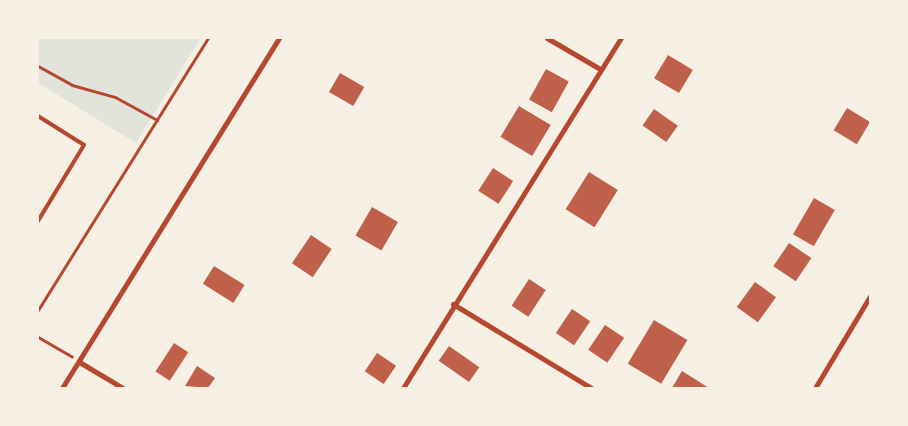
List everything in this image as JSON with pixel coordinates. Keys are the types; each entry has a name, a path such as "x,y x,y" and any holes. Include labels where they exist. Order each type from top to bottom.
{"street":[{"path":"62,388 81,362 279,38"},
{"path":"547,38 600,69"},
{"path":"403,388 453,304 621,38"},
{"path":"815,388 870,296"},
{"path":"453,304 591,388"},
{"path":"81,362 123,388"}],"lane":[{"path":"38,116 84,144 38,221"}],"path":[{"path":"38,310 208,38"},
{"path":"38,66 72,85 115,96 157,120"},
{"path":"38,337 81,362"}],"shaded area":[{"path":"38,38 201,38 136,143 38,83"}],"building":[{"path":"668,55 693,70 679,93 654,78"},
{"path":"546,69 569,82 552,112 529,100"},
{"path":"340,73 364,87 353,106 329,92"},
{"path":"519,106 551,125 532,156 500,137"},
{"path":"847,108 870,122 857,144 834,130"},
{"path":"654,109 678,126 666,142 643,125"},
{"path":"493,168 513,181 498,204 478,191"},
{"path":"589,172 618,190 595,227 566,209"},
{"path":"814,198 835,210 814,246 793,234"},
{"path":"372,207 398,222 381,251 356,236"},
{"path":"311,235 332,249 313,277 292,263"},
{"path":"789,243 811,258 796,281 773,266"},
{"path":"214,266 245,285 233,303 203,284"},
{"path":"529,279 546,290 528,317 512,306"},
{"path":"755,282 776,297 758,322 737,307"},
{"path":"572,309 590,321 574,345 556,333"},
{"path":"654,320 687,340 661,384 628,364"},
{"path":"605,325 624,338 607,363 588,350"},
{"path":"174,343 188,352 170,381 155,372"},
{"path":"449,346 479,367 469,382 439,361"},
{"path":"377,353 396,366 384,384 365,371"},
{"path":"197,366 215,378 208,388 185,386"},
{"path":"682,371 709,388 672,388"}]}
